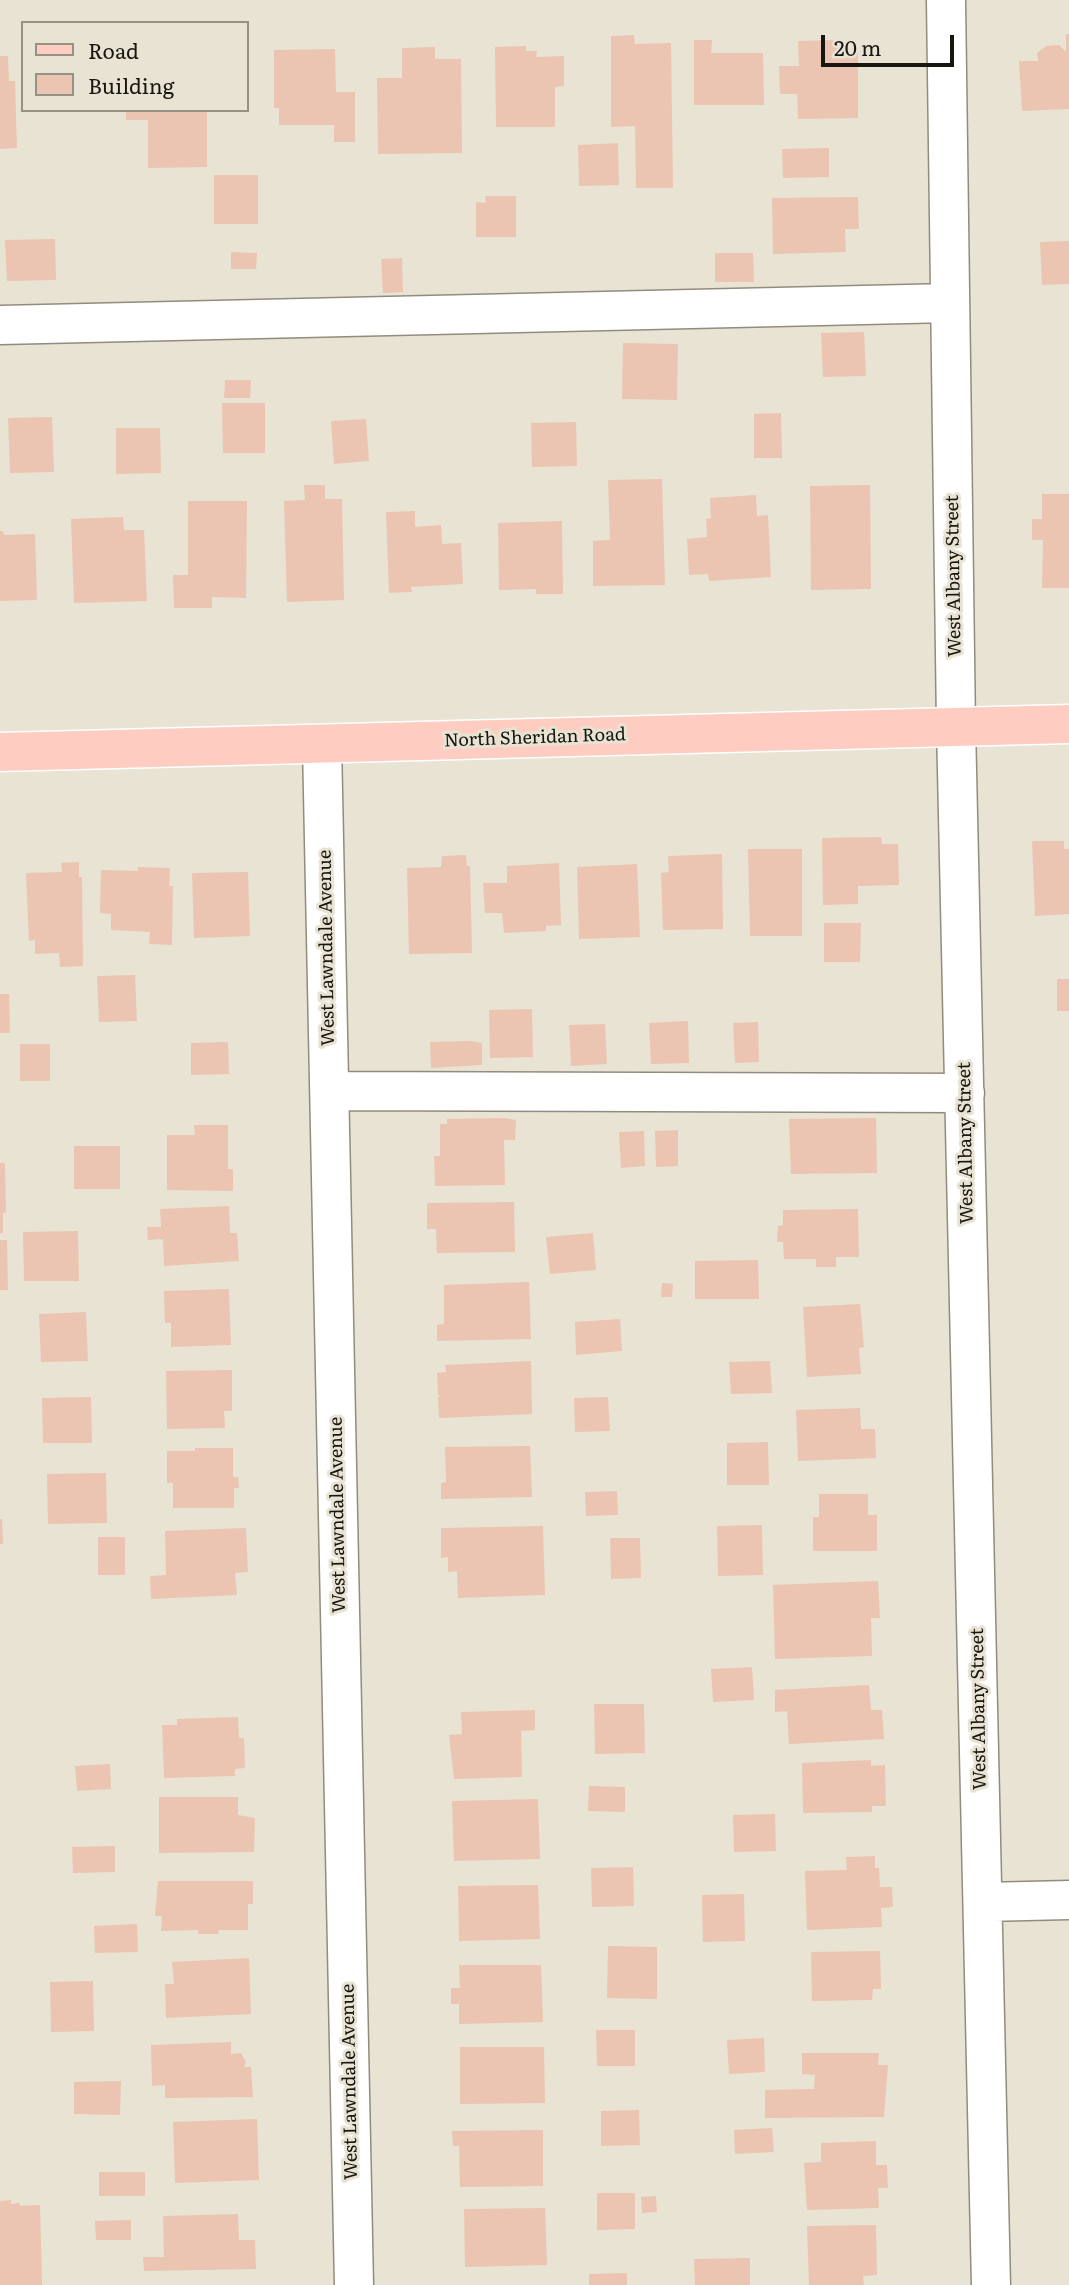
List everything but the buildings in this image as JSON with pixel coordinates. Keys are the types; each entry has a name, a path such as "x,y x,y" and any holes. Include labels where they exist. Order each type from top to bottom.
{"main road":[{"name":"North Sheridan Road","path":"0,752 1069,724"}],"street":[{"name":"West Albany Street","path":"946,0 956,726 991,2285"},
{"path":"0,325 950,303"},
{"name":"West Lawndale Avenue","path":"322,744 354,2285"},
{"path":"330,1091 965,1093"},
{"path":"984,1902 1069,1900"}]}
